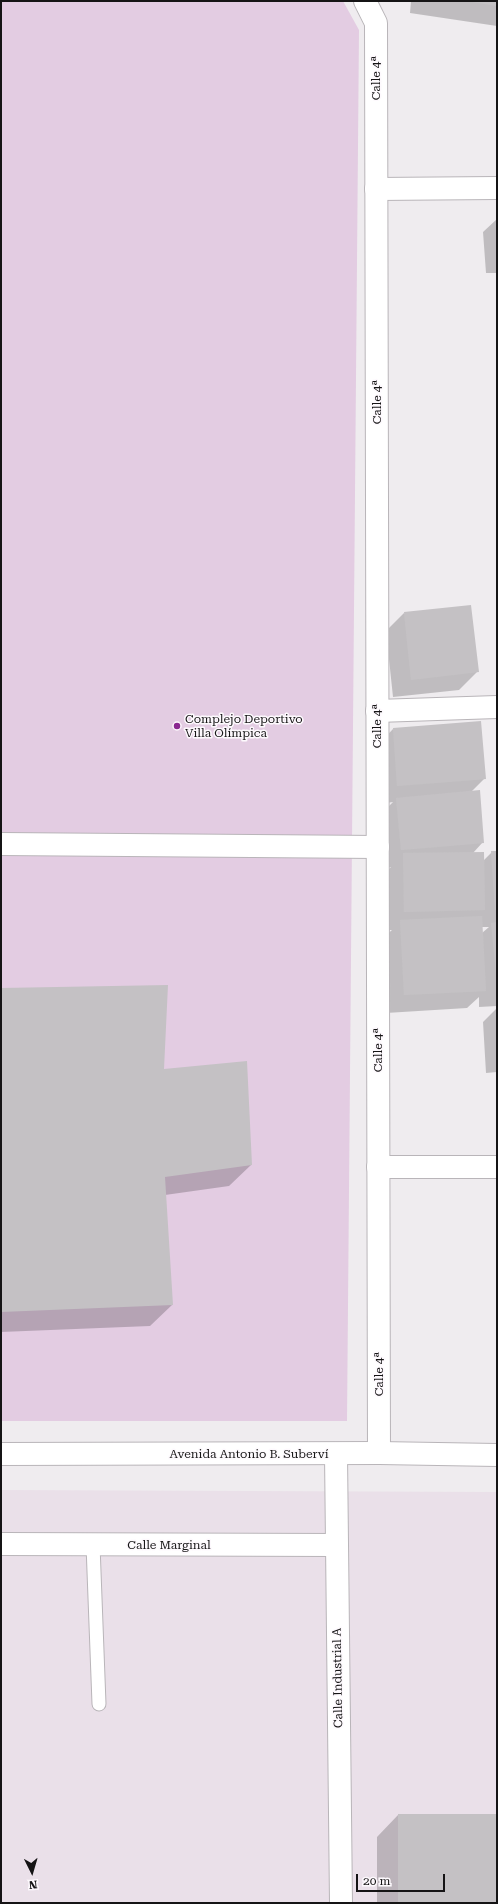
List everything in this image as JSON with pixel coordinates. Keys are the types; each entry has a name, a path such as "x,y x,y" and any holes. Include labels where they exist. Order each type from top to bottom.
{"street":[{"name":"Calle 4ª","path":"365,1 376,23 380,1453"},
{"path":"376,189 497,188"},
{"path":"377,711 497,707"},
{"path":"1,844 378,847"},
{"path":"378,1167 497,1167"},
{"name":"Avenida Antonio B. Suberví","path":"1,1454 380,1453 497,1455"},
{"name":"Calle Industrial A","path":"336,1454 341,1903"},
{"name":"Calle Marginal","path":"1,1544 337,1545"}],"lane":[{"path":"93,1545 99,1704"}],"shaded area":[{"name":"Complejo Deportivo Villa Olímpica","path":"1,1 343,1 359,30 347,1421 1,1421"},
{"path":"1,1490 497,1492 497,1903 1,1903"}],"building":[{"path":"497,1 497,6 473,2"},
{"path":"471,605 479,672 411,680 404,612"},
{"path":"481,721 486,779 397,786 393,728"},
{"path":"480,790 484,843 401,850 396,798"},
{"path":"491,851 497,851 497,910 495,910"},
{"path":"484,852 485,910 404,912 403,853"},
{"path":"482,916 486,991 404,995 400,920"},
{"path":"497,922 497,973 496,973 491,923"},
{"path":"168,985 164,1069 247,1061 252,1165 165,1177 173,1305 1,1312 1,988"},
{"path":"398,1814 497,1814 497,1903 398,1903"}],"place":[{"name":"Complejo Deportivo Villa Olímpica","path":"177,726"}]}
